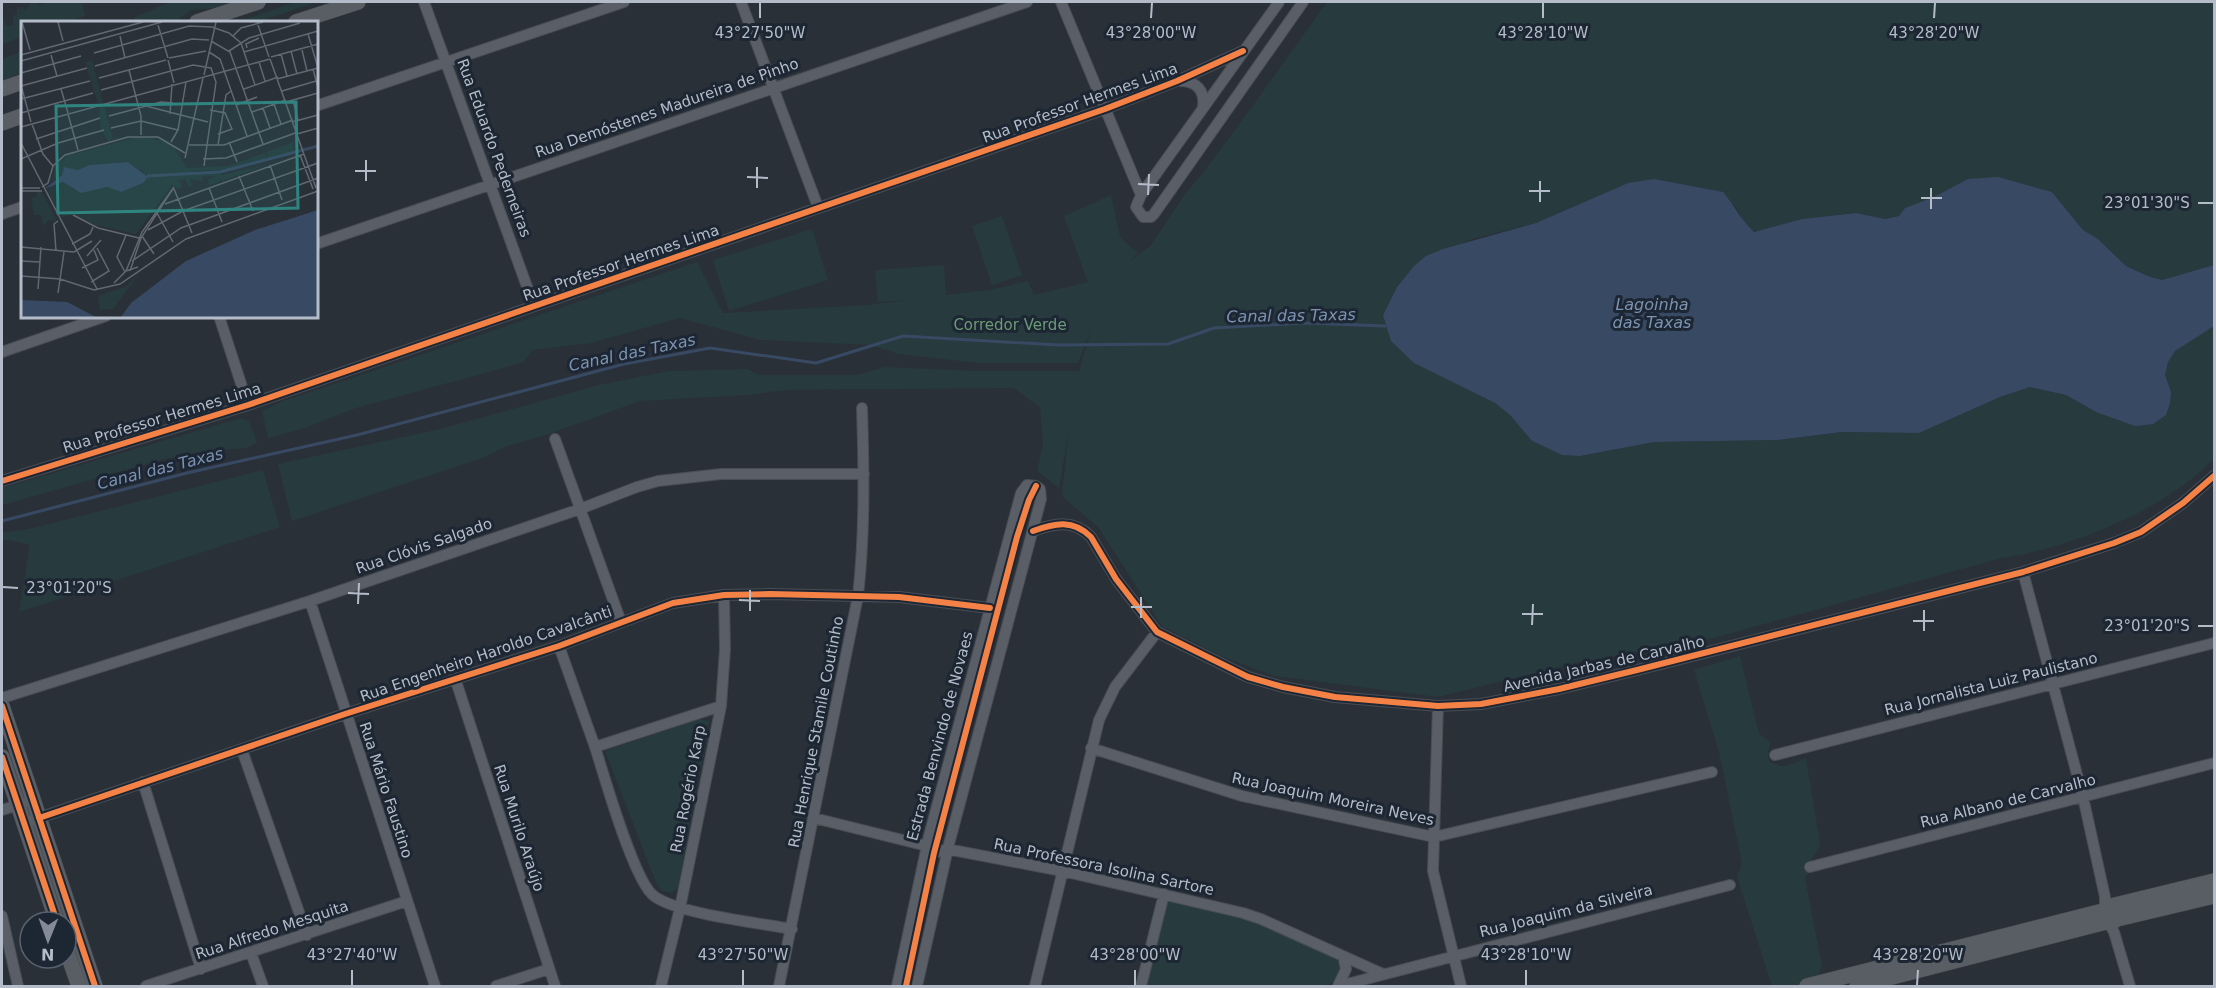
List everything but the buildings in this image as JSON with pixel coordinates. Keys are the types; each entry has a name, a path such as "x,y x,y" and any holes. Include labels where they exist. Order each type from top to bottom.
{"street":[{"path":"200,21 258,2"},
{"path":"299,21 358,2"},
{"name":"Rua Eduardo Pederneiras","path":"424,2 534,306"},
{"path":"318,105 624,2"},
{"path":"741,2 818,207"},
{"name":"Rua Demóstenes Madureira de Pinho","path":"318,243 1027,2"},
{"path":"1061,2 1141,195"},
{"path":"1279,2 1141,195 1137,203 1137,211 1143,217 1151,217 1304,2"},
{"name":"Rua Professor Hermes Lima","path":"2,481 248,405 1105,109 1177,81 1244,51"},
{"name":"Rua Professor Hermes Lima","path":"1177,81 1194,83 1199,87 1203,94 1203,107"},
{"path":"2,89 21,82"},
{"path":"2,123 21,116"},
{"path":"2,214 21,207"},
{"path":"2,352 100,318"},
{"path":"220,318 248,405"},
{"name":"Rua Henrique Stamile Coutinho","path":"779,987 858,596 863,536 862,408"},
{"path":"555,439 621,622"},
{"name":"Rua Clóvis Salgado","path":"2,698 309,601 580,509 637,487 698,476 864,474"},
{"name":"Avenida Jarbas de Carvalho","path":"1033,531 1060,524 1070,524 1085,531 1134,605 1157,632 1248,677 1282,687 1335,697 1438,706 1481,704 1559,689 2023,572 2141,532 2183,503 2214,476"},
{"name":"Estrada Benvindo de Novaes","path":"897,987 928,841 990,608 1021,493 1023,489 1032,485 1040,489 1041,494 1033,531 948,847 917,987"},
{"path":"2023,572 2083,797 2109,914 2130,987"},
{"name":"Rua Engenheiro Haroldo Cavalcânti","path":"24,823 345,714 559,646 673,603 724,595 858,596 899,597 990,608"},
{"name":"Rua Rogério Karp","path":"661,987 680,908 721,706 725,649 724,595"},
{"name":"Rua Mário Faustino","path":"309,601 435,987"},
{"path":"1035,987 1092,748 1106,702 1157,632"},
{"name":"Rua Jornalista Luiz Paulistano","path":"1775,755 2214,643"},
{"path":"559,646 629,850 651,894 680,908 792,929"},
{"name":"Rua Murilo Araújo","path":"455,678 555,987"},
{"path":"2,706 95,987"},
{"path":"595,747 721,706"},
{"path":"1438,706 1435,884 1461,987"},
{"name":"Rua Joaquim Moreira Neves","path":"1092,748 1242,796 1434,837 1712,772"},
{"path":"242,750 307,934"},
{"path":"2,757 53,910"},
{"name":"Rua Albano de Carvalho","path":"1810,867 2214,763"},
{"path":"143,782 201,969"},
{"path":"2,810 33,800"},
{"name":"Rua Professora Isolina Sartore","path":"814,818 928,841 934,853 948,847 1164,894 1261,919 1383,974"},
{"path":"928,841 939,835 946,839 948,847"},
{"path":"1857,987 2214,881"},
{"name":"Rua Joaquim da Silveira","path":"1339,987 1730,885"},
{"path":"1141,987 1164,894"},
{"path":"1808,987 2109,914 2214,896"},
{"name":"Rua Alfredo Mesquita","path":"146,987 407,901"},
{"path":"2,916 18,987"},
{"path":"251,953 263,987"},
{"path":"1339,987 1346,969 1343,956"},
{"path":"496,987 549,969"},
{"path":"73,970 79,987"}],"green space":[{"path":"36,2 39,5 48,2 82,2 85,16 70,21 21,21 21,36 2,45 2,21 8,26 13,25 13,16 17,14 17,8 20,9 21,6 26,11 30,3"},
{"path":"170,2 235,2 215,8 192,10 176,21 133,21 135,17"},
{"path":"295,2 317,2 261,21 240,21"},
{"path":"317,2 341,2 328,6"},
{"name":"Corredor Verde","path":"1327,2 2214,2 2214,265 2162,280 2150,277 2126,266 2098,239 2083,230 2052,192 1998,177 1905,208 1899,216 1885,219 1855,213 1802,219 1754,232 1744,222 1735,206 1628,183 1536,223 1472,239 1414,266 1397,287 1383,315 1414,362 1495,403 1510,415 1532,441 1562,455 1580,456 1654,442 1777,440 1842,432 1919,433 2000,397 2030,387 2066,395 2096,412 2171,392 2165,374 2170,357 2183,344 2214,326 2214,459 2170,495 2143,510 2086,536 2057,545 2001,558 1714,638 1579,662 1438,697 1275,676 1221,656 1162,626 1098,527 1062,496 1068,435 1059,488 1037,471 1043,445 1040,407 1013,388 786,390 747,395 640,401 543,436 504,447 485,457 292,521 278,464 440,429 599,385 669,371 748,369 758,375 857,375 885,367 976,371 1078,371 1078,375 1091,330 1078,363 978,363 899,354 870,345 760,340 680,318 591,343 533,350 522,363 356,408 305,428 268,438 262,411 283,401 697,262 723,313 867,305 910,300 878,302 875,270 944,265 946,295 990,290 1028,281 1034,295 1088,282 1064,216 1111,195 1120,237 1138,253 1130,261 1151,245 1187,191 1249,111"},
{"path":"21,51 21,72 2,81 2,59"},
{"path":"1002,216 1022,275 992,285 972,226"},
{"path":"812,229 828,280 729,311 713,260"},
{"path":"241,418 249,421 257,442 247,448 200,452 164,459 2,505 2,488"},
{"path":"263,470 280,527 19,612 30,545 8,540 2,541 2,533 33,528"},
{"path":"1740,656 1759,734 1771,742 1768,751 1769,761 1783,766 1806,758 1820,844 1805,878 1822,966 1819,973 1823,986 1772,986 1737,877 1742,863 1719,752 1694,670"},
{"path":"700,719 709,721 678,888 671,893 663,891 657,885 605,751"},
{"path":"1165,900 1259,922 1338,959 1343,971 1337,982 1320,986 1147,985"}],"water":[{"name":"Lagoinha das Taxas","path":"1998,177 2052,192 2083,230 2098,239 2126,266 2150,277 2162,280 2214,265 2214,326 2175,351 2168,362 2165,375 2171,392 2170,403 2166,415 2153,424 2135,426 2096,412 2066,395 2030,387 2000,397 1919,433 1842,432 1777,440 1654,442 1580,456 1562,455 1532,441 1510,415 1495,403 1414,363 1391,341 1383,315 1397,287 1414,266 1426,256 1443,249 1536,223 1628,183 1654,179 1723,192 1754,232 1802,219 1856,213 1885,219 1899,216 1905,208 1934,197 1968,179"}],"waterway":[{"name":"Canal das Taxas","path":"2,521 187,473 357,435 624,364 710,348 816,363 903,336 1059,345 1168,344 1214,328 1305,323 1385,326"}],"cycle path":[{"path":"2,481 248,405 1105,109 1177,81 1243,51"},
{"path":"1033,531 1063,524 1084,531 1091,537 1116,579 1157,632 1248,677 1283,687 1335,697 1438,706 1481,704 1559,689 2023,572 2141,532 2183,503 2214,476"},
{"path":"906,986 934,853 1017,537 1036,486"},
{"path":"39,818 345,714 559,646 673,603 724,595 770,594 899,597 990,608"},
{"path":"2,706 95,986"},
{"path":"2,757 53,910"}]}
